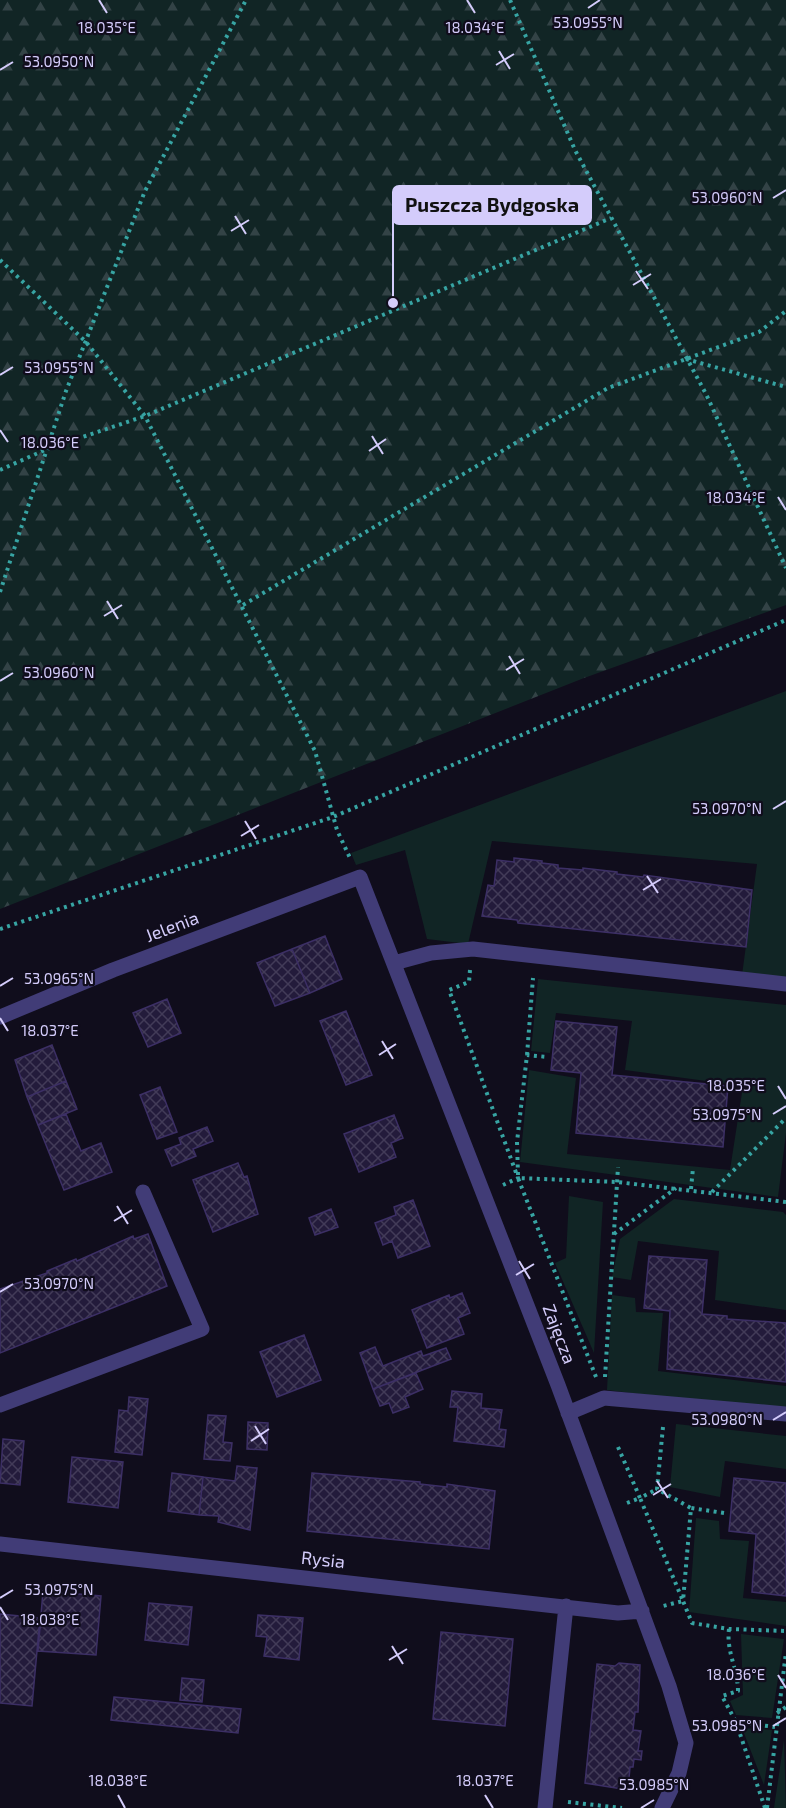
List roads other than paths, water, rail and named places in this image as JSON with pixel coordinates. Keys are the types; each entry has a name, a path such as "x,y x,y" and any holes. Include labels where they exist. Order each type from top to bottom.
{"street":[{"name":"Zajęcza","path":"360,877 568,1413 642,1611 686,1743 680,1773 662,1808"},
{"name":"Jelenia","path":"0,1017 113,970 360,877"},
{"path":"394,963 431,952 473,949 786,984"},
{"path":"0,1405 202,1329 143,1192"},
{"path":"568,1413 604,1398 786,1414"},
{"name":"Rysia","path":"0,1544 618,1612 642,1611"},
{"path":"545,1804 566,1606"}],"place":[{"name":"Puszcza Bydgoska","path":"393,303"}]}
